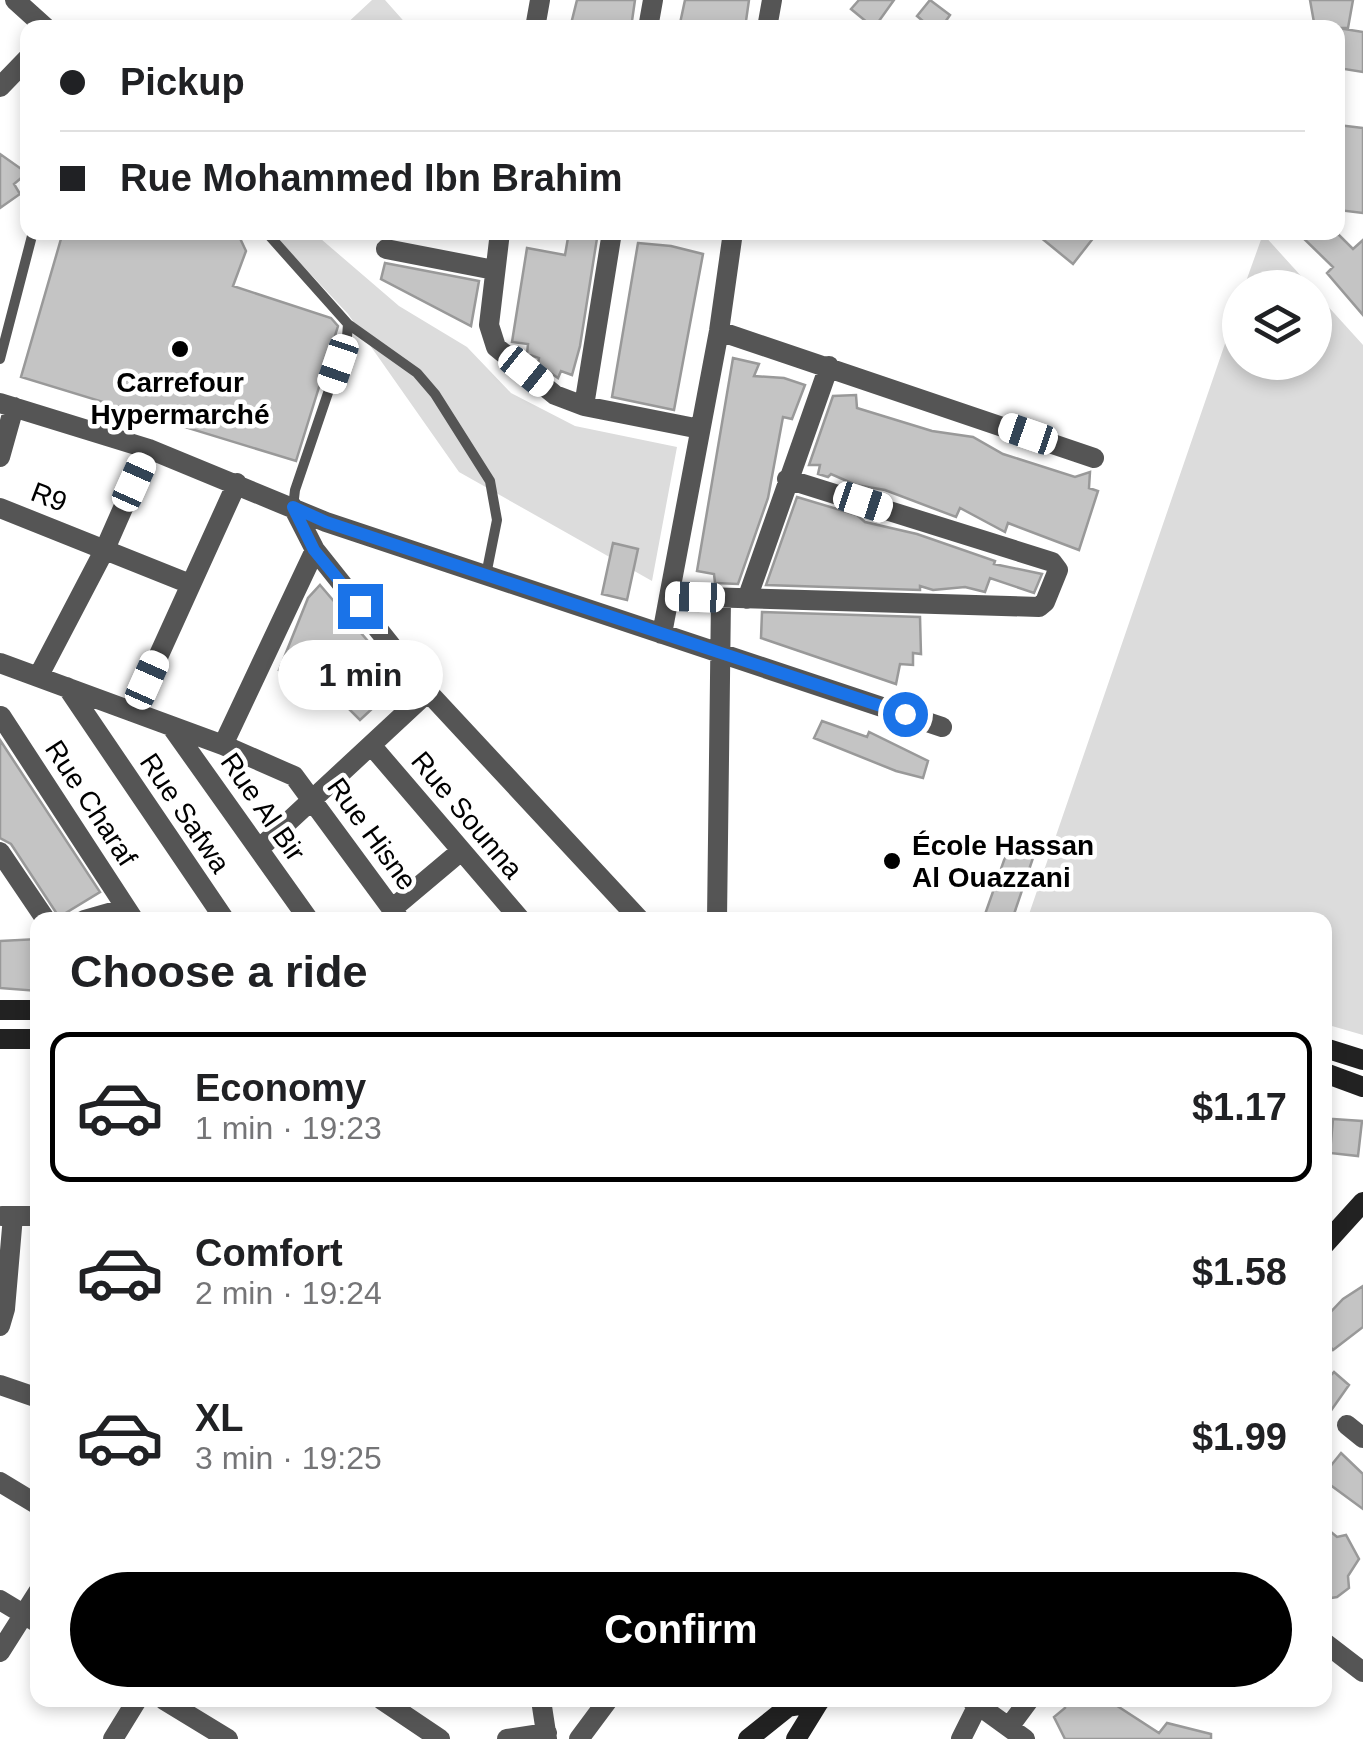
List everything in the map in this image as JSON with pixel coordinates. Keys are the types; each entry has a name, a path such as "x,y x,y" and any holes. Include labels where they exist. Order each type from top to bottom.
{"main road":[{"path":"0,1010 30,1010"},
{"path":"0,1039 30,1039"},
{"path":"1332,1050 1363,1060"},
{"path":"1332,1076 1363,1087"},
{"path":"1332,1236 1363,1202"},
{"path":"1332,1239 1363,1222"},
{"path":"748,1739 787,1707"},
{"path":"796,1739 815,1707"}],"street":[{"path":"15,0 37,20"},
{"path":"0,87 20,66"},
{"path":"499,240 489,325 496,347 555,395 584,406 700,429"},
{"path":"584,406 611,240"},
{"path":"662,634 719,330 732,240"},
{"path":"386,249 494,270"},
{"path":"719,330 1094,458"},
{"path":"747,600 829,366"},
{"path":"0,458 7,405 149,449 237,482 326,522 942,726"},
{"path":"38,676 105,549 149,449"},
{"path":"669,596 1039,606 1045,602 1058,570 1052,562 787,479"},
{"path":"133,712 237,482"},
{"path":"293,507 314,550 428,692 633,912"},
{"name":"R9","path":"0,508 190,584"},
{"path":"222,745 314,550"},
{"path":"717,912 721,598"},
{"name":"Rue Hisne","path":"0,663 222,745 294,776 395,912"},
{"name":"Rue Safwa","path":"66,686 220,912"},
{"path":"259,849 428,692"},
{"name":"Rue Charaf","path":"0,717 129,912"},
{"name":"Rue Al Bir","path":"171,726 303,912"},
{"name":"Rue Sounna","path":"372,744 514,912"},
{"path":"398,912 461,851"},
{"path":"0,852 41,912"},
{"path":"0,1326 5,1309 7,1216"},
{"path":"0,1384 30,1395"},
{"path":"0,1482 30,1500"},
{"path":"0,1600 30,1619 0,1652"},
{"path":"1332,1648 1363,1672"},
{"path":"113,1739 132,1707"},
{"path":"175,1707 220,1737"},
{"path":"392,1707 440,1739"},
{"path":"507,1739 547,1736 542,1707"},
{"path":"579,1739 603,1707"},
{"path":"960,1739 973,1707"},
{"path":"981,1707 1017,1733 1026,1707"}],"lane":[{"path":"0,359 31,240"},
{"path":"273,240 348,324 416,372 435,394 490,481 496,520 486,576"},
{"path":"293,507 348,324"}],"shaded area":[{"path":"372,0 385,0 403,20 351,20"},
{"path":"279,240 322,240 399,306 467,347 511,393 575,426 677,447 652,581 459,472 348,314"},
{"path":"1261,240 1268,240 1296,270 1250,270"},
{"path":"1332,311 1363,345 1363,1035 1332,1026 1332,912 1030,912 1222,352 1222,380 1332,380"}],"building":[{"path":"577,0 635,0 632,20 572,20"},
{"path":"685,0 749,0 746,20 681,20"},
{"path":"859,0 894,0 880,20 864,20 851,9"},
{"path":"930,0 950,15 947,20 922,20 917,16"},
{"path":"1310,0 1353,0 1348,28 1345,20 1314,20"},
{"path":"1345,29 1363,32 1363,72 1345,69"},
{"path":"1345,126 1363,128 1363,213 1345,211"},
{"path":"0,154 20,168 20,179 14,184 20,194 0,208"},
{"name":"Carrefour Hypermarché","path":"61,240 241,240 246,251 233,286 331,318 338,326 296,461 21,377"},
{"path":"568,240 597,240 572,375 561,371 558,378 538,364 539,358 527,354 528,344 512,342 527,248 565,255"},
{"path":"1044,240 1092,240 1073,264"},
{"path":"1305,240 1344,240 1353,249 1363,240 1363,315 1332,279 1333,267"},
{"path":"638,243 703,254 674,410 612,397"},
{"path":"385,263 479,281 471,326 381,279"},
{"path":"733,358 759,364 754,376 784,378 805,385 792,419 783,417 768,498 738,584 715,583 714,574 697,571"},
{"path":"856,395 857,408 932,431 973,437 1003,454 1075,477 1090,472 1089,488 1098,491 1079,550 1008,523 1005,532 960,508 956,517 885,490 856,485 831,474 818,474 820,465 809,465 833,396"},
{"path":"797,497 857,515 865,522 917,534 995,561 994,564 1042,574 1034,593 990,578 985,592 965,587 933,590 920,586 920,590 766,585"},
{"path":"613,543 638,549 627,600 602,594"},
{"path":"320,585 402,681 360,720 333,693 279,670 308,598"},
{"path":"762,612 920,617 921,654 913,653 913,665 900,664 896,684 761,638"},
{"path":"822,721 867,737 869,732 928,761 923,778 814,738"},
{"path":"0,740 100,892 67,912 56,912 11,844 0,838"},
{"path":"1009,846 1034,855 1015,912 986,912"},
{"path":"30,939 30,990 0,988 0,941"},
{"path":"1333,1119 1362,1121 1358,1156 1332,1153"},
{"path":"1363,1286 1363,1327 1333,1350 1332,1311"},
{"path":"1332,1374 1349,1385 1332,1409"},
{"path":"1341,1453 1363,1474 1363,1509 1332,1486 1332,1464"},
{"path":"1332,1533 1337,1537 1346,1535 1359,1559 1348,1576 1349,1588 1332,1598"},
{"path":"1119,1707 1159,1733 1167,1723 1211,1734 1211,1739 1065,1739 1054,1717 1065,1708"}],"place":[{"name":"Carrefour Hypermarché","path":"180,349"},
{"name":"École Hassan Al Ouazzani","path":"892,861"}],"route":[{"path":"360,606 314,550 293,507 326,522 905,714"}]}
